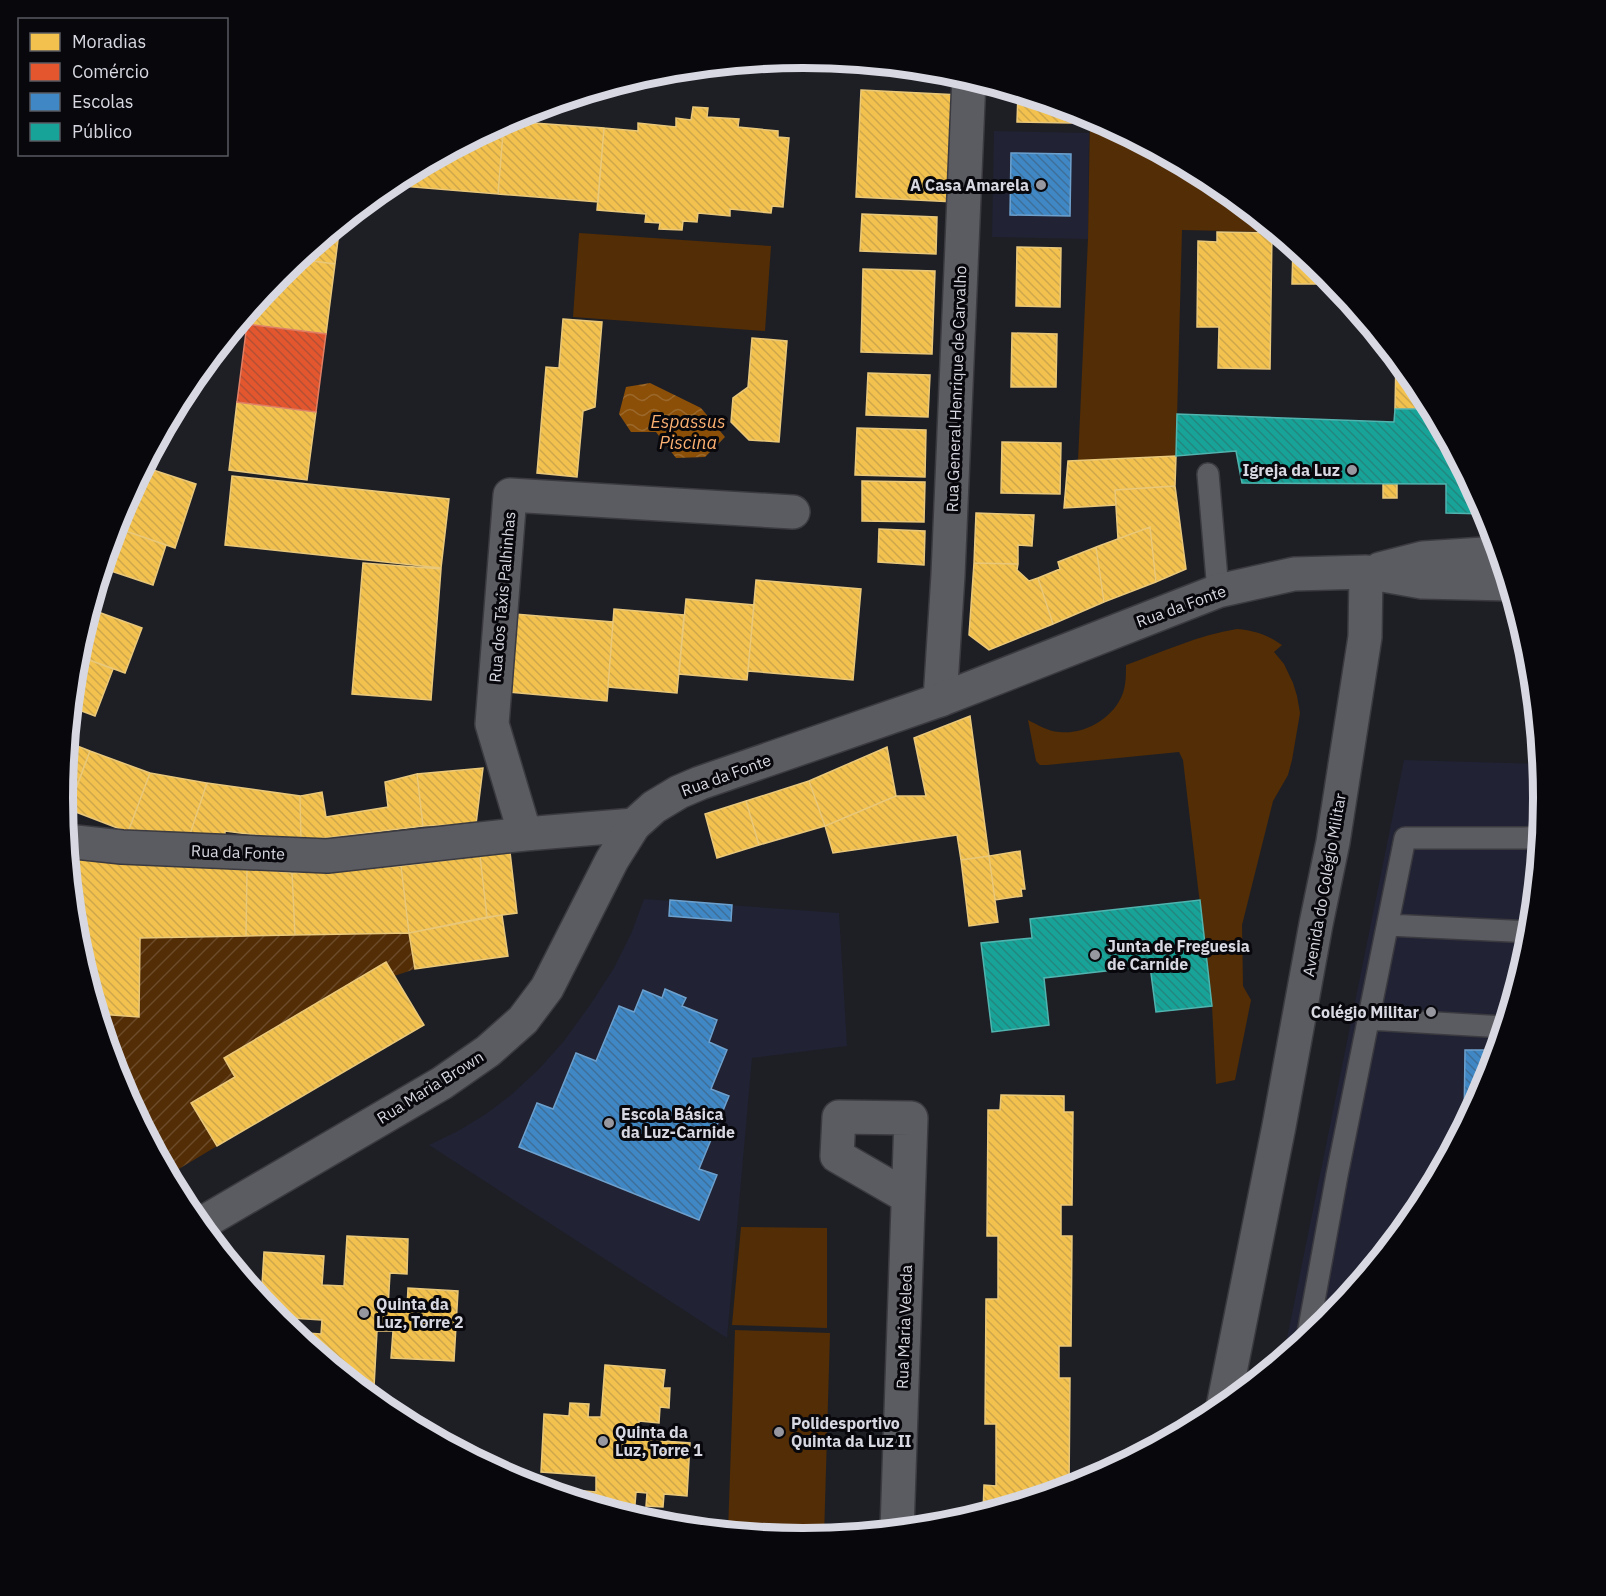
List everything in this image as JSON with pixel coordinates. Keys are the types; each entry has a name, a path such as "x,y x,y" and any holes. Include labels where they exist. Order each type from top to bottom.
{"street":[{"name":"Rua General Henrique de Carvalho","path":"940,700 948,574 969,87"},
{"name":"Rua dos Táxis Palhinhas","path":"525,834 492,724 510,495 793,512"},
{"name":"Rua da Fonte","path":"1366,572 1423,558 1491,553"},
{"name":"Rua da Fonte","path":"74,842 122,847 327,856 525,834 634,825 654,807 700,783 940,700 1218,591 1294,574 1366,572 1422,582 1501,584"},
{"name":"Avenida do Colégio Militar","path":"1226,1393 1333,842 1365,637 1366,572"},
{"name":"Rua Maria Brown","path":"207,1220 442,1083 488,1051 523,1020 546,988 612,860 634,825"},
{"name":"Rua Maria Veleda","path":"897,1522 908,1197"}],"lane":[{"path":"1208,474 1218,591"},
{"path":"1310,1324 1337,1175 1405,838 1532,838"},
{"path":"1388,925 1521,931"},
{"path":"1369,1019 1497,1027"}],"shaded area":[{"path":"1090,126 1168,165 1248,218 1264,232 1182,230 1176,456 1078,461 1088,239"},
{"name":"A Casa Amarela","path":"994,131 1089,133 1088,239 992,237"},
{"path":"579,233 771,246 765,331 573,317"},
{"path":"1237,629 1261,634 1282,645 1274,652 1284,664 1293,683 1300,713 1288,775 1273,801 1242,925 1243,986 1251,1000 1235,1080 1216,1084 1212,1006 1183,760 1179,752 1040,765 1036,761 1028,720 1059,732 1088,728 1106,717 1119,702 1125,686 1126,665 1195,640"},
{"name":"Colégio Militar","path":"1404,760 1533,764 1532,846 1519,941 1509,987 1478,1078 1436,1163 1383,1243 1320,1315 1285,1347"},
{"name":"Escola Básica da Luz-Carnide","path":"644,899 839,913 847,1046 752,1058 727,1338 429,1145 486,1114 511,1095 564,1041 614,968 631,934"},
{"path":"409,933 415,969 394,976 386,963 224,1058 235,1077 191,1103 217,1146 175,1171 128,1078 105,1014 139,1016 140,938"},
{"path":"741,1227 827,1228 827,1328 732,1325"},
{"name":"Polidesportivo Quinta da Luz II","path":"735,1330 830,1333 824,1528 755,1527 728,1524"}],"water":[{"name":"Espassus Piscina","path":"650,383 701,408 725,437 705,457 676,458 656,432 631,432 619,414 626,387"}],"building: Moradias":[{"path":"861,90 960,95 955,202 856,197"},
{"path":"1018,100 1071,118 1071,123 1017,122"},
{"path":"693,107 708,108 707,117 739,119 738,127 778,131 778,137 789,138 783,207 772,206 771,213 730,209 730,216 698,213 697,222 683,221 682,230 659,229 660,223 645,222 646,214 597,210 604,128 638,131 638,123 676,127 676,118 691,120"},
{"path":"524,122 604,128 598,202 498,194 503,132"},
{"path":"503,132 498,194 404,186 438,165"},
{"path":"862,214 937,217 936,254 860,251"},
{"path":"1217,232 1266,233 1272,238 1270,369 1218,368 1219,327 1197,327 1198,241 1217,242"},
{"path":"339,234 335,264 308,261"},
{"path":"1017,247 1061,248 1060,307 1016,306"},
{"path":"1293,256 1323,284 1292,284"},
{"path":"308,261 335,264 326,334 247,324 286,281"},
{"path":"863,269 935,271 932,354 861,352"},
{"path":"563,319 602,322 595,407 583,411 577,477 537,473 546,367 559,368"},
{"path":"1012,333 1057,334 1056,387 1011,387"},
{"path":"752,338 787,341 779,442 749,440 731,422 733,398 748,387"},
{"path":"1396,371 1421,409 1395,409"},
{"path":"868,373 930,375 928,417 866,415"},
{"path":"237,402 316,412 307,480 229,470"},
{"path":"857,428 926,430 925,477 855,475"},
{"path":"1002,442 1061,443 1060,494 1001,493"},
{"path":"1176,456 1175,486 1115,490 1116,505 1064,508 1068,461"},
{"path":"151,469 196,484 175,548 123,530"},
{"path":"232,476 449,499 441,568 225,545"},
{"path":"862,481 925,482 924,522 862,521"},
{"path":"1383,483 1397,483 1397,498 1383,498"},
{"path":"1175,486 1186,569 1156,582 1150,527 1118,539 1115,490"},
{"path":"976,513 1034,515 1032,546 1018,545 1018,564 974,563"},
{"path":"1150,527 1156,582 1104,602 1096,547"},
{"path":"879,529 925,531 924,565 878,562"},
{"path":"123,530 166,545 153,585 109,570"},
{"path":"1096,547 1104,602 1053,624 1038,578 1060,569 1058,562"},
{"path":"363,563 441,569 431,700 352,694"},
{"path":"974,563 1018,564 1017,570 1029,581 1038,578 1053,624 989,650 969,635"},
{"path":"756,580 861,589 853,680 748,671"},
{"path":"686,599 754,605 747,680 679,674"},
{"path":"614,609 684,615 677,693 608,687"},
{"path":"96,611 142,628 125,673 86,659"},
{"path":"514,614 613,622 607,701 507,692"},
{"path":"86,659 113,669 95,716 78,710"},
{"path":"970,716 989,856 961,860 957,835 833,853 825,826 896,796 926,796 914,738"},
{"path":"75,745 90,751 73,797"},
{"path":"887,747 896,796 825,826 809,781"},
{"path":"90,751 150,773 128,832 73,811 73,796"},
{"path":"483,768 476,824 423,826 417,774"},
{"path":"150,773 207,783 188,840 128,832"},
{"path":"417,774 423,826 301,841 300,796 322,792 326,817 388,807 385,782"},
{"path":"809,781 825,826 759,845 746,801"},
{"path":"207,783 300,796 301,841 225,831 225,841 188,840"},
{"path":"746,801 759,845 717,858 705,814"},
{"path":"1020,851 1025,889 1021,889 1022,896 995,900 989,856"},
{"path":"510,852 517,913 487,917 480,856"},
{"path":"480,856 487,917 409,933 401,866"},
{"path":"989,856 998,922 969,926 961,860"},
{"path":"75,857 247,868 246,936 140,938 139,1017 105,1015 87,941"},
{"path":"401,866 409,933 295,935 292,873"},
{"path":"247,868 292,873 295,935 246,936"},
{"path":"502,915 508,956 415,969 409,933"},
{"path":"386,962 424,1025 217,1146 191,1103 235,1077 224,1058"},
{"path":"1001,1095 1064,1096 1064,1112 1073,1112 1072,1205 1061,1205 1061,1236 1072,1236 1071,1346 1059,1346 1059,1378 1070,1378 1069,1478 983,1506 984,1485 996,1486 996,1424 985,1424 986,1299 998,1299 998,1236 987,1236 988,1110 1000,1110"},
{"name":"Quinta da Luz, Torre 2","path":"347,1236 408,1239 407,1274 390,1273 388,1308 407,1309 408,1288 458,1291 454,1361 391,1358 393,1331 377,1331 374,1387 371,1387 307,1334 321,1334 322,1320 289,1318 262,1288 264,1252 324,1256 322,1285 344,1286"},
{"name":"Quinta da Luz, Torre 1","path":"605,1365 665,1370 663,1388 670,1388 669,1408 660,1407 659,1423 639,1421 638,1439 690,1443 687,1496 664,1494 663,1507 646,1506 647,1493 636,1492 635,1508 574,1492 574,1490 596,1492 596,1476 541,1472 544,1414 569,1416 570,1403 589,1404 588,1417 601,1417"}],"building: Comércio":[{"path":"247,324 326,334 316,412 237,402"}],"building: Escolas":[{"path":"1011,153 1071,154 1070,216 1010,215"},
{"path":"670,900 732,905 731,921 669,916"},
{"path":"665,989 686,998 682,1006 717,1020 709,1042 727,1050 711,1089 729,1096 699,1169 717,1175 699,1220 519,1147 537,1103 553,1109 576,1053 596,1061 619,1006 634,1012 643,990 662,998"},
{"path":"1465,1050 1489,1050 1478,1078 1464,1108"}],"building: Público":[{"name":"Igreja da Luz","path":"1395,409 1421,409 1436,433 1476,514 1446,513 1446,484 1242,483 1236,451 1176,456 1177,414 1394,422"},
{"name":"Junta de Freguesia de Carnide","path":"1200,900 1212,1006 1156,1012 1150,966 1044,978 1049,1025 992,1032 981,943 1032,938 1030,919"}],"place":[{"name":"A Casa Amarela","path":"1041,185"},
{"name":"Igreja da Luz","path":"1352,470"},
{"name":"Junta de Freguesia de Carnide","path":"1095,955"},
{"name":"Colégio Militar","path":"1431,1012"},
{"name":"Escola Básica da Luz-Carnide","path":"609,1123"},
{"name":"Quinta da Luz, Torre 2","path":"364,1313"},
{"name":"Polidesportivo Quinta da Luz II","path":"779,1432"},
{"name":"Quinta da Luz, Torre 1","path":"603,1441"}]}
